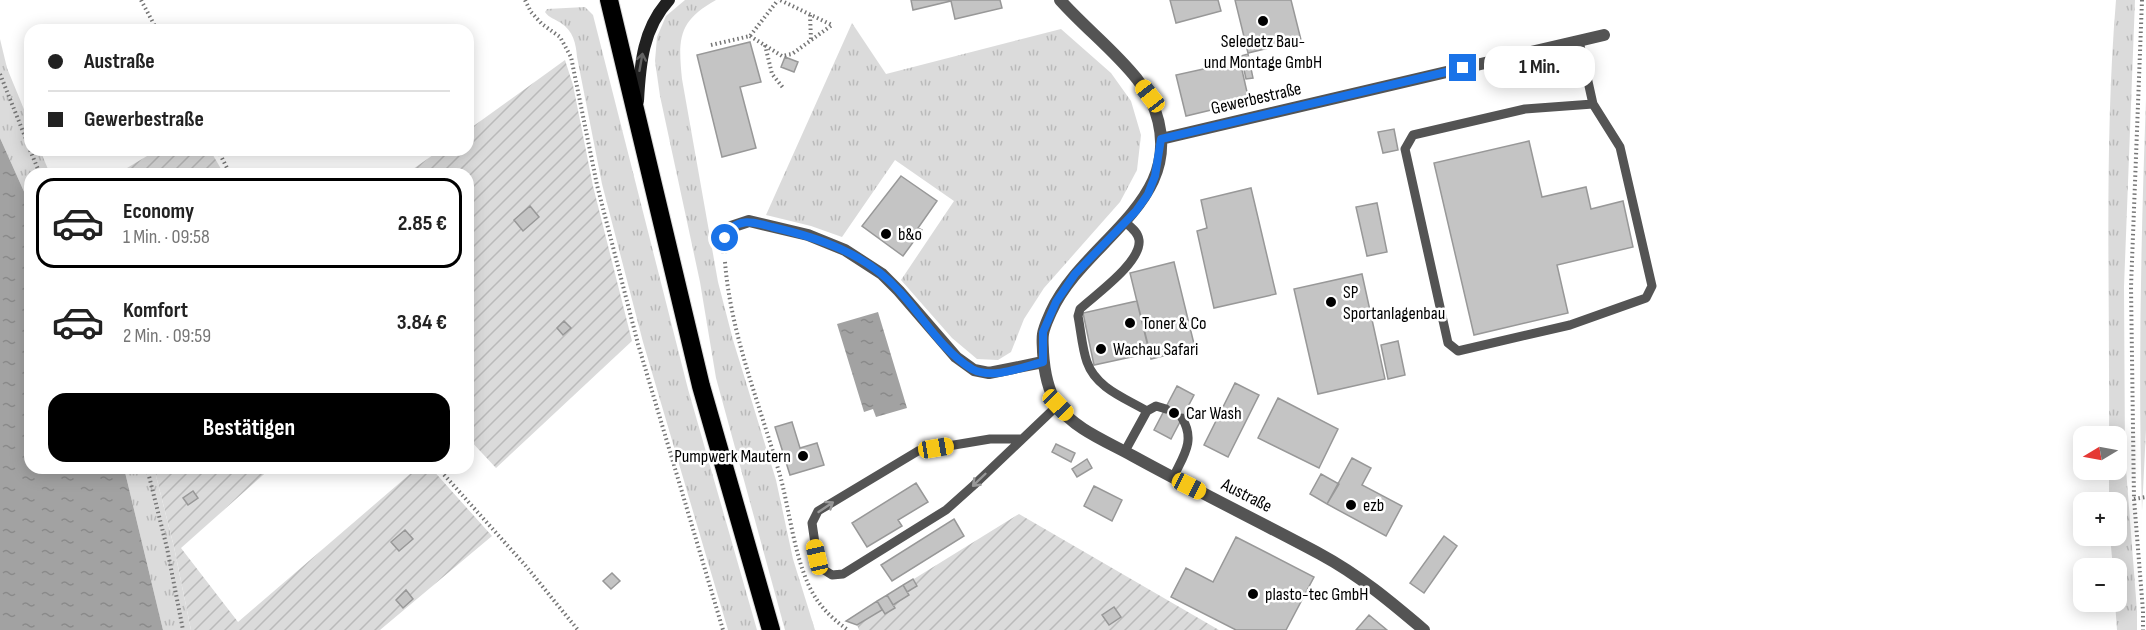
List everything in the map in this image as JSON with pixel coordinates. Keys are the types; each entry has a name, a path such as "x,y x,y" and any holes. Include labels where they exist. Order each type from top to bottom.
{"highway":[{"path":"614,1 637,120 701,386 771,630"}],"main road":[{"path":"637,120 640,71 646,35 659,11 669,0"}],"street":[{"name":"Austraße","path":"1060,0 1114,53 1150,96 1161,139 1155,176 1148,194 1125,222 1075,274 1056,302 1043,332 1043,362 1048,385 1058,405 1075,424 1173,478 1277,531 1367,582 1424,630"},
{"name":"Gewerbestraße","path":"1161,139 1604,34"},
{"path":"724,248 731,227 748,221 808,235 845,250 882,274 956,357 974,370 989,373 1043,362"}],"lane":[{"path":"1579,40 1593,104 1620,147 1652,286 1646,298 1570,325 1458,351 1448,343 1405,149 1413,135 1425,132 1525,109 1593,104"},
{"path":"1125,222 1135,230 1139,240 1138,253 1129,265 1080,309 1078,316 1086,362 1094,376 1105,387 1147,411"},
{"path":"1021,440 990,439 918,451 818,511 812,523 813,540 821,568 832,575 843,574 946,510 974,485 1058,405"},
{"path":"1125,451 1147,411 1156,406 1166,409"},
{"path":"1173,478 1188,445 1189,429 1182,418"}],"path":[{"path":"141,0 154,24"},
{"path":"525,0 531,12 542,24 560,37 571,57 597,185 638,344 723,630"},
{"path":"711,45 750,36 779,0 832,25 792,54 782,56 750,36"},
{"path":"2142,0 2132,287 2134,499 2143,630"},
{"path":"810,15 811,40"},
{"path":"764,45 772,74 784,90"},
{"path":"0,74 24,135"},
{"path":"724,248 727,283 738,338 781,479 799,558 809,586 822,607 848,630"},
{"path":"148,474 167,548 183,630"},
{"path":"443,474 525,565 578,630"},
{"path":"2134,499 2146,497"}],"green space":[{"path":"685,0 716,0 694,16 683,32 680,53 682,79 718,282 733,340 776,480 793,559 815,630 785,630 716,378 700,282 660,96 655,61 657,37 666,16"},
{"path":"2116,0 2135,0 2124,287 2125,426 2109,426 2108,218 2112,54"},
{"path":"585,7 593,15 688,389 757,630 728,630 643,342 602,184 575,42 565,26 545,12 547,9"},
{"path":"852,23 886,74 1061,29 1111,73 1131,101 1141,135 1137,170 1120,202 1044,288 1024,319 1011,352 998,360 977,359 952,338 901,280 954,201 895,160 842,237 811,226 766,215"},
{"path":"0,39 7,68 24,109 24,156 42,156 48,168 24,168 24,192 0,138"},
{"path":"565,60 573,85 593,186 632,341 496,468 474,444 474,168 414,168 432,156 474,156 474,126"},
{"path":"2146,99 2146,430 2142,511 2141,305"},
{"path":"147,156 214,156 220,168 127,168"},
{"path":"125,474 156,474 174,547 191,630 163,630"},
{"path":"156,474 264,474 181,548 238,622 410,474 436,474 492,536 380,630 191,630 174,547"},
{"path":"2109,480 2127,480 2137,630 2117,630 2116,612 2127,612 2127,558 2112,558 2111,546 2127,546 2127,492 2109,492"},
{"path":"1019,514 1219,630 859,630 857,625 846,621"}],"water":[{"path":"0,138 24,192 24,474 125,474 163,630 0,630"},
{"path":"878,312 907,408 876,417 873,409 864,412 837,324"}],"building":[{"path":"911,0 1000,0 1002,8 955,19 951,1 913,10"},
{"path":"1170,0 1218,0 1221,11 1176,23"},
{"path":"1235,0 1291,0 1301,40 1248,53"},
{"path":"750,42 761,82 740,87 756,148 722,157 697,55"},
{"path":"1248,54 1253,78 1246,79 1241,56"},
{"path":"785,57 798,62 794,72 781,67"},
{"path":"1240,61 1249,101 1186,116 1176,75"},
{"path":"1394,129 1398,150 1383,153 1378,132"},
{"path":"1529,141 1542,197 1586,187 1591,209 1623,201 1633,247 1557,265 1568,313 1474,335 1434,163"},
{"path":"901,176 937,201 918,228 922,230 903,256 862,226"},
{"path":"1251,188 1276,294 1214,308 1197,231 1207,228 1201,200"},
{"path":"1377,203 1387,252 1367,256 1356,207"},
{"path":"530,206 539,217 523,231 514,220"},
{"path":"1174,262 1195,348 1151,359 1130,273"},
{"path":"1362,274 1385,379 1318,394 1294,289"},
{"path":"1137,301 1150,353 1094,365 1083,313"},
{"path":"564,321 571,328 563,335 557,328"},
{"path":"1398,341 1405,375 1388,379 1381,345"},
{"path":"1235,383 1259,395 1228,457 1204,445"},
{"name":"Car Wash","path":"1177,386 1194,395 1171,439 1154,430"},
{"path":"1278,398 1338,429 1319,468 1258,438"},
{"name":"Pumpwerk Mautern","path":"792,422 800,448 817,443 824,465 790,475 775,427"},
{"path":"1056,444 1075,453 1071,462 1052,452"},
{"path":"1352,458 1371,468 1362,485 1402,506 1386,536 1327,504"},
{"path":"1087,459 1092,468 1077,477 1072,469"},
{"path":"1321,474 1339,484 1327,504 1310,494"},
{"path":"916,483 928,502 898,520 902,526 867,547 852,523"},
{"path":"1094,486 1122,500 1112,521 1084,506"},
{"path":"193,491 198,498 188,505 183,498"},
{"path":"954,519 964,536 892,581 881,565"},
{"path":"405,530 413,539 399,551 391,542"},
{"path":"1444,536 1457,546 1424,593 1410,583"},
{"path":"1236,537 1314,577 1286,630 1236,630 1171,597 1186,568 1213,582"},
{"path":"612,573 620,581 611,589 603,581"},
{"path":"913,579 917,586 907,592 903,585"},
{"path":"903,585 909,595 893,605 887,595"},
{"path":"406,590 413,599 403,608 396,600"},
{"path":"887,595 895,608 885,614 877,601"},
{"path":"877,601 882,610 857,625 846,621"},
{"path":"1114,607 1121,617 1109,625 1102,615"},
{"path":"1369,615 1387,630 1356,630"}],"place":[{"name":"Seledetz Bau- und Montage GmbH","path":"1263,21"},
{"name":"b&o","path":"886,234"},
{"name":"SP Sportanlagenbau","path":"1331,302"},
{"name":"Toner & Co","path":"1130,323"},
{"name":"Wachau Safari","path":"1101,349"},
{"name":"Car Wash","path":"1174,413"},
{"name":"Pumpwerk Mautern","path":"803,456"},
{"name":"ezb","path":"1351,505"},
{"name":"plasto-tec GmbH","path":"1253,594"}],"route":[{"path":"725,238 731,227 748,221 808,235 845,250 882,274 956,357 974,370 989,373 1043,362 1043,332 1056,302 1075,274 1136,211 1148,194 1155,176 1161,139 1463,68"}]}
